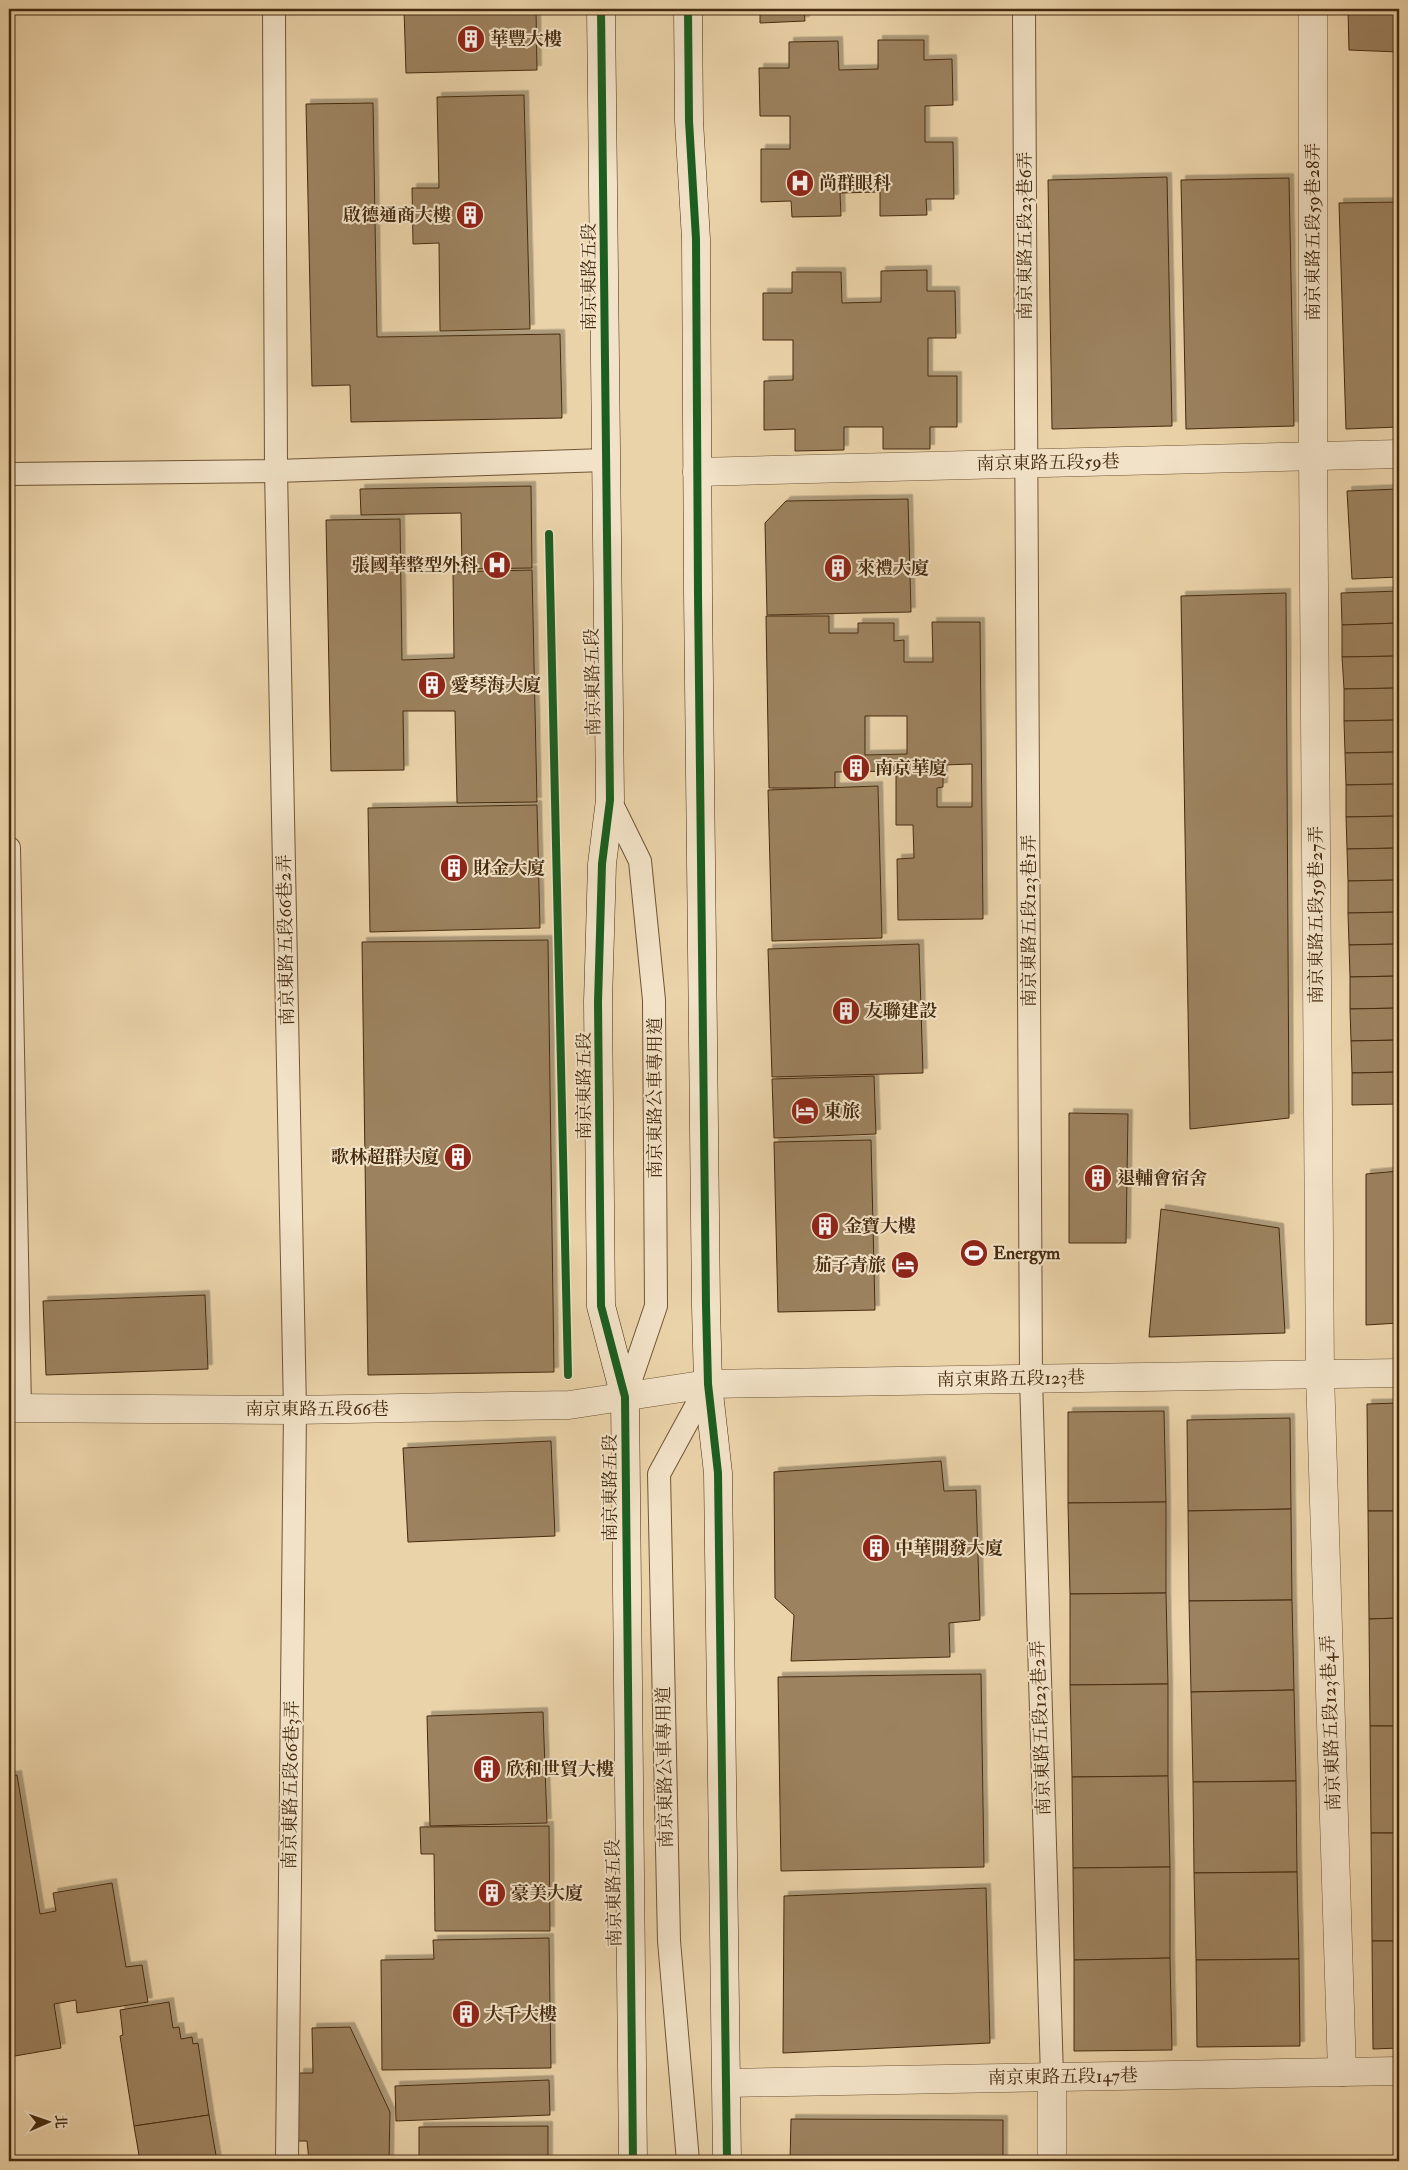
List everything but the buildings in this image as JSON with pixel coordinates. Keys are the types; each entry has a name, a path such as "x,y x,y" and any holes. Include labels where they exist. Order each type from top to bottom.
{"street":[{"name":"南京東路五段","path":"601,9 604,460 610,800 602,864 598,1002 601,1306 625,1398 633,2161"},
{"path":"688,9 690,121 696,239 708,1384 718,1473 727,2161"},
{"name":"南京東路五段59巷28弄","path":"1313,9 1313,456"},
{"name":"南京東路五段59巷","path":"697,472 1399,454"},
{"name":"南京東路五段59巷27弄","path":"1313,456 1320,1374"},
{"name":"南京東路五段123巷","path":"625,1398 708,1384 1399,1373"},
{"name":"南京東路五段123巷4弄","path":"1320,1374 1342,2072"},
{"name":"南京東路五段66巷","path":"14,1408 295,1410 569,1405 625,1398"},
{"name":"南京東路五段147巷","path":"727,2083 1399,2071"},
{"path":"1052,2077 1052,2161"}],"lane":[{"name":"南京東路五段66巷2弄","path":"274,9 276,471 295,1410"},
{"name":"南京東路五段23巷6弄","path":"1024,9 1026,463"},
{"path":"9,474 276,471 604,460"},
{"name":"南京東路五段123巷1弄","path":"1026,463 1031,1379"},
{"name":"南京東路公車專用道","path":"610,800 640,861 654,1000 656,1306 625,1398"},
{"path":"9,848 14,1408"},
{"name":"南京東路五段123巷2弄","path":"1031,1379 1052,2077"},
{"name":"南京東路公車專用道","path":"688,2161 670,1941 659,1474 708,1384"},
{"name":"南京東路五段66巷3弄","path":"287,2161 295,1410"}],"path":[{"path":"549,534 563,1148"},
{"path":"567,1307 568,1375"}],"cycle path":[{"path":"601,9 610,800 602,864 598,1002 601,1306 625,1397 633,2161"},
{"path":"688,9 689,121 696,239 706,1306 708,1384 718,1473 727,2161"},
{"path":"549,534 568,1375"}],"place":[{"name":"華豐大樓","path":"471,39"},
{"name":"尚群眼科","path":"800,183"},
{"name":"啟德通商大樓","path":"470,215"},
{"name":"張國華整型外科","path":"497,565"},
{"name":"來禮大廈","path":"838,568"},
{"name":"愛琴海大廈","path":"432,685"},
{"name":"南京華廈","path":"856,768"},
{"name":"財金大廈","path":"454,868"},
{"name":"友聯建設","path":"846,1011"},
{"name":"東旅","path":"805,1111"},
{"name":"歌林超群大廈","path":"458,1157"},
{"name":"退輔會宿舍","path":"1098,1178"},
{"name":"金寶大樓","path":"825,1226"},
{"name":"Energym","path":"974,1253"},
{"name":"茄子青旅","path":"905,1265"},
{"name":"中華開發大廈","path":"876,1548"},
{"name":"欣和世貿大樓","path":"487,1769"},
{"name":"豪美大廈","path":"492,1893"},
{"name":"大千大樓","path":"466,2014"}]}
